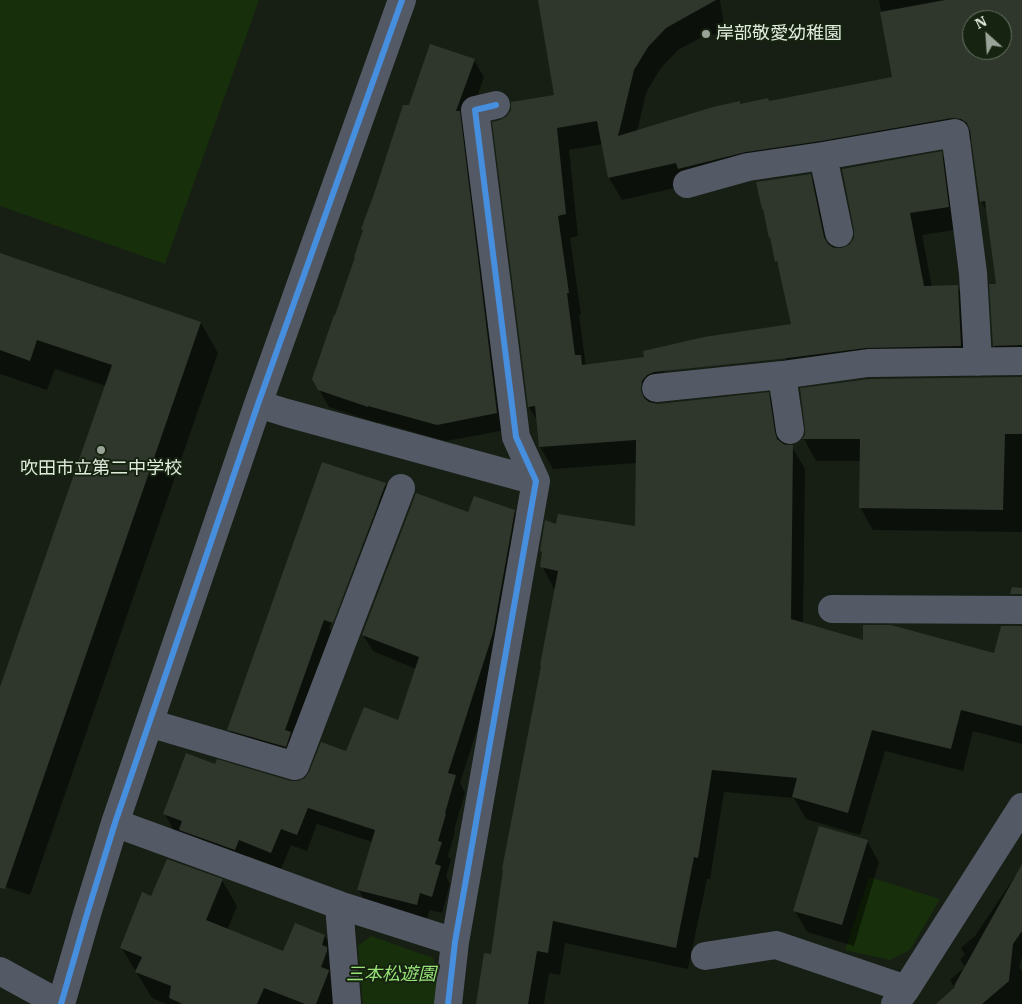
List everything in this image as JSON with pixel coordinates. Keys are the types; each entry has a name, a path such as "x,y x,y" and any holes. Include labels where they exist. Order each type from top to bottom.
{"street":[{"path":"0,971 60,1004 115,823 149,723 258,404 402,0"},
{"path":"448,1004 456,942 536,481 516,437 475,110 496,105"},
{"path":"687,184 748,167 955,133 973,273 978,362"},
{"path":"823,156 838,233"},
{"path":"656,388 782,375 868,363 1022,361"},
{"path":"782,375 790,430"},
{"path":"258,404 536,481"},
{"path":"149,723 295,766 401,488"},
{"path":"832,609 1022,610"},
{"path":"705,956 776,945 900,996 1022,807"},
{"path":"115,823 339,905 456,942"},
{"path":"339,905 347,1004"}],"green space":[{"path":"0,0 259,0 165,264 0,206"},
{"path":"869,877 940,899 910,950 890,960 845,950"},
{"name":"三本松遊園","path":"371,936 433,958 439,974 434,1004 363,1004 358,946"}],"building":[{"path":"538,0 716,0 666,28 648,47 634,70 618,136 713,107 740,101 740,104 768,98 769,101 892,77 880,12 945,0 1022,0 1022,345 993,346 989,284 996,284 985,201 980,202 970,131 967,123 961,119 952,118 746,152 678,169 676,163 608,178 597,121 557,128 566,214 558,216 569,293 567,293 575,355 581,355 582,365 644,357 643,351 704,337 791,324 756,182 811,174 824,237 828,244 834,248 842,248 850,244 854,238 854,230 842,169 942,151 949,207 910,213 924,286 958,285 961,346 866,348 654,372 647,375 642,381 641,390 644,398 649,402 658,404 769,392 777,439 785,445 793,445 791,619 863,640 863,625 891,625 994,653 1001,626 1022,626 1022,726 961,710 951,749 872,730 848,813 792,797 797,778 712,770 698,858 694,857 676,948 553,921 548,953 537,951 528,1004 476,1004 484,953 491,954 502,869 558,571 540,567 542,552 540,551 545,520 556,524 558,514 635,526 636,440 539,447 535,406 528,407 492,122 507,116 511,110 511,102 554,95"},
{"path":"430,44 475,59 456,111 460,111 497,413 437,425 368,407 318,390 312,379 355,257 363,230 361,229 403,105 409,105"},
{"path":"0,253 201,322 5,889 0,888 0,687 112,365 37,340 30,361 0,350"},
{"path":"1022,377 1022,434 1005,434 1003,510 859,508 860,439 802,439 805,435 805,428 800,388 869,379"},
{"path":"322,462 386,483 333,623 324,620 285,730 291,732 286,747 227,730"},
{"path":"416,493 468,512 474,496 515,510 493,633 448,773 456,775 438,841 442,842 435,864 441,866 432,897 420,893 417,905 357,890 375,830 308,808 297,835 281,829 271,853 239,840 235,850 179,830 182,821 163,814 186,753 215,764 217,759 291,781 298,781 305,778 309,772 321,742 346,751 364,707 398,720 419,657 362,635"},
{"path":"1012,587 1022,588 1022,594 1010,594"},
{"path":"819,826 868,840 842,925 793,911"},
{"path":"167,859 223,879 206,920 283,951 295,923 325,935 322,945 327,947 327,951 321,967 329,971 316,1004 305,1004 264,988 257,1004 183,1004 169,998 171,986 135,972 142,957 120,948 142,892 151,896"},
{"path":"1022,864 1022,931 1013,944 1009,981 982,1004 936,1004 955,987"}],"cycle path":[{"path":"61,1004 115,823 258,404 402,0"},
{"path":"448,1004 455,942 536,481 516,437 475,110 496,105"}],"place":[{"name":"岸部敬愛幼稚園","path":"706,34"},
{"name":"吹田市立第二中学校","path":"101,450"}]}
